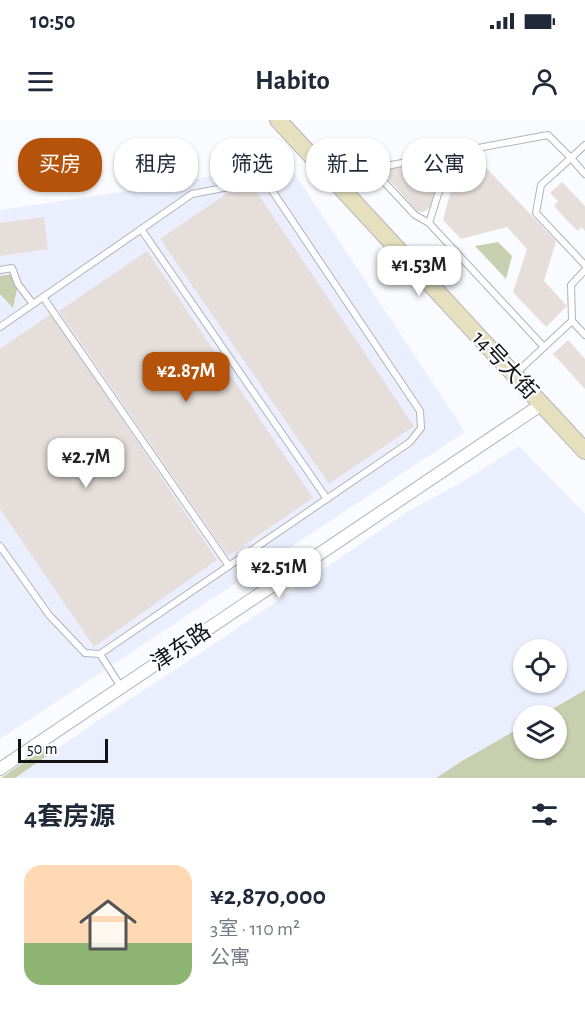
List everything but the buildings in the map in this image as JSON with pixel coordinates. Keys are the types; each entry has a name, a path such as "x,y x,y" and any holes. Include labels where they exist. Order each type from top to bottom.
{"street":[{"name":"14号大街","path":"278,120 585,451"},
{"name":"津东路","path":"0,769 542,404"}],"lane":[{"path":"486,147 548,135 585,174"},
{"path":"585,145 541,184 536,213 585,265"},
{"path":"402,163 372,169 415,215 429,223 544,347"},
{"path":"0,327 192,194 265,180 420,411 421,428 410,442 100,654 85,653 49,615 0,546"},
{"path":"429,223 439,192"},
{"path":"141,229 327,499"},
{"path":"0,270 12,268 18,284 33,304"},
{"path":"585,270 571,285 572,321 585,335"},
{"path":"43,297 229,566"},
{"path":"514,375 572,321"},
{"path":"100,654 121,687"}],"shaded area":[{"path":"294,173 465,432 0,739 0,210 121,192 198,192 198,179 210,176 210,192 294,192"},
{"path":"519,446 585,514 585,690 559,705 513,705 513,732 436,778 15,778 103,717 407,512 462,482"}],"green space":[{"path":"498,242 512,256 506,279 475,246"},
{"path":"14,274 18,284 13,308 0,295 0,276"},
{"path":"585,690 585,778 436,778 513,732 513,759 567,759 567,705 559,705"},
{"path":"45,748 57,749 15,778 1,778"}]}
